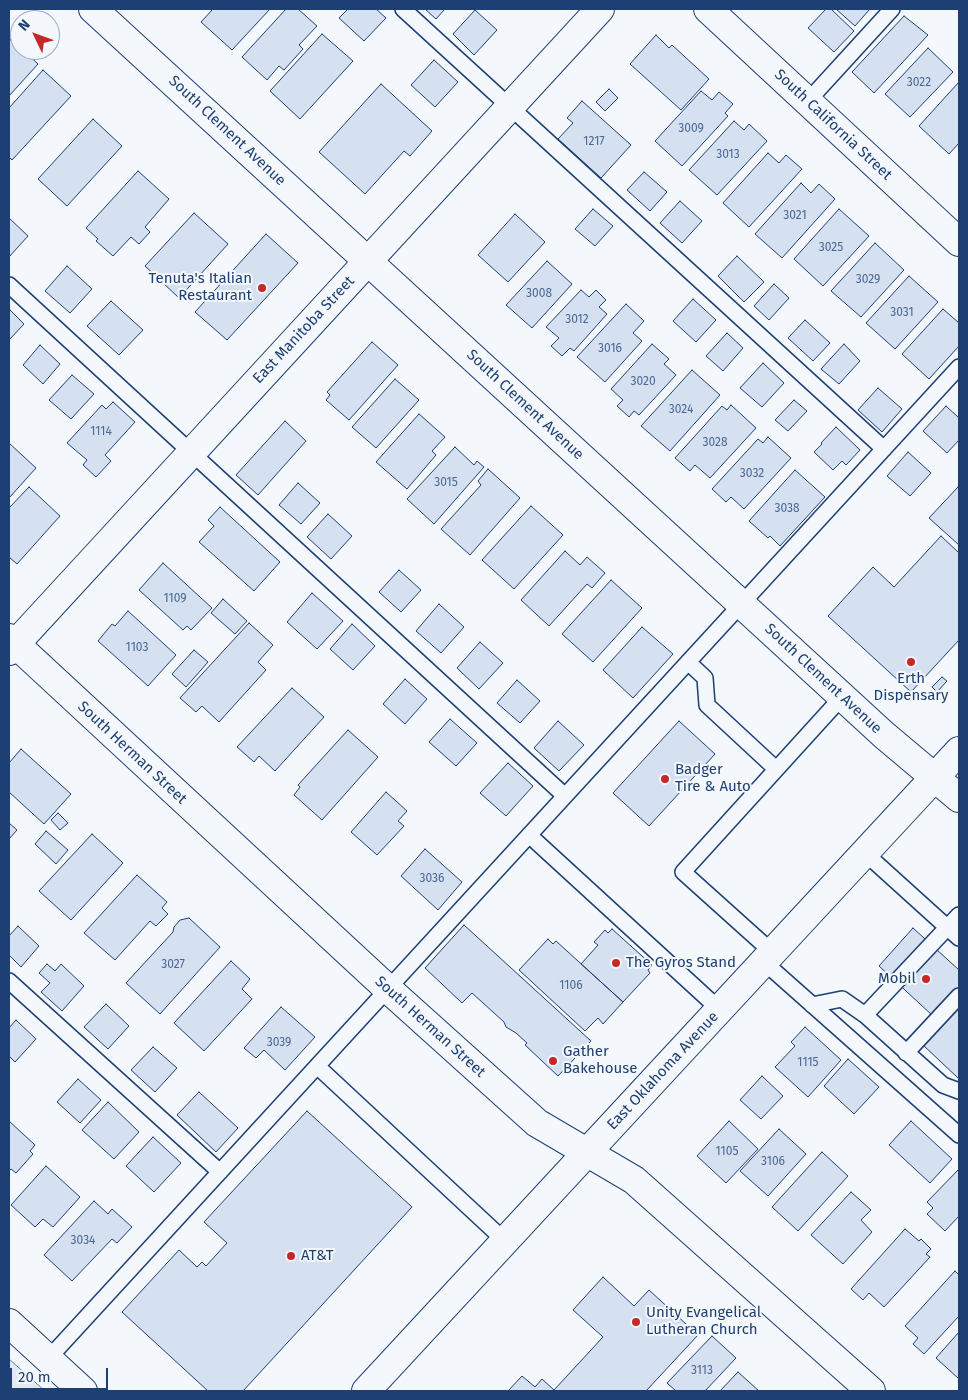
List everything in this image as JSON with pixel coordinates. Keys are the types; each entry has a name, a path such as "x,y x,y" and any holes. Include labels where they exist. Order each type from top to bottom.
{"street":[{"name":"South Clement Avenue","path":"94,9 884,736 959,798"},
{"name":"East Manitoba Street","path":"11,644 192,452 600,9"},
{"name":"South California Street","path":"708,9 959,242"},
{"name":"South Herman Street","path":"11,644 537,1123 634,1180 870,1391"},
{"name":"East Oklahoma Avenue","path":"366,1391 959,751"},
{"path":"9,1323 83,1391"}],"lane":[{"path":"403,9 884,449"},
{"path":"807,102 892,9"},
{"path":"9,285 565,796"},
{"path":"48,1359 959,367"},
{"path":"688,662 705,678 707,705 776,769"},
{"path":"842,697 684,872 768,957 812,1005 959,1135"},
{"path":"529,835 720,1010"},
{"path":"865,853 954,933"},
{"path":"865,1015 954,933 959,915"},
{"path":"9,981 220,1172"},
{"path":"906,1053 959,996"},
{"path":"812,1005 842,1000 865,1015 943,1085 959,1091"},
{"path":"317,1066 505,1242"}],"shaded area":[{"path":"9,1359 45,1391 9,1391"}],"building":[{"path":"213,9 270,9 232,50 201,22"},
{"path":"286,9 298,9 317,26 299,45 303,49 284,70 279,66 267,80 242,57"},
{"path":"348,9 376,9 386,18 364,41 339,18"},
{"path":"425,9 445,9 436,19"},
{"path":"826,9 831,9 854,31 834,52 808,28"},
{"path":"836,9 870,9 855,26"},
{"path":"475,10 497,30 474,55 453,34"},
{"path":"904,16 928,35 874,93 852,72"},
{"path":"322,34 353,61 300,119 270,91"},
{"path":"656,35 669,48 672,45 709,79 681,110 630,64"},
{"path":"10,40 10,60 34,60 38,64 9,96"},
{"path":"928,48 953,72 910,117 885,94"},
{"path":"434,60 458,82 435,107 411,85"},
{"path":"43,70 71,96 12,160 9,157 9,108"},
{"path":"959,82 959,143 949,154 919,126"},
{"path":"381,84 432,131 410,156 404,151 365,194 319,152"},
{"path":"609,89 618,98 605,111 596,102"},
{"path":"701,91 712,100 719,92 733,104 725,113 728,116 682,166 655,141"},
{"path":"582,101 631,145 601,178 558,139 573,123 567,118"},
{"path":"93,119 122,146 67,206 38,179"},
{"path":"734,121 744,130 749,124 767,141 717,195 689,170"},
{"path":"768,153 779,163 786,155 802,169 749,227 723,203"},
{"path":"138,171 169,199 145,227 150,232 139,244 131,237 113,256 96,241 98,239 86,228"},
{"path":"644,172 667,192 650,211 627,190"},
{"path":"801,183 811,193 819,184 835,199 782,258 755,234"},
{"path":"680,201 702,221 682,243 660,223"},
{"path":"593,209 613,226 595,246 575,229"},
{"path":"839,209 869,236 823,286 794,259"},
{"path":"194,213 228,244 179,298 145,266"},
{"path":"515,214 545,242 508,282 478,255"},
{"path":"9,218 28,236 9,257"},
{"path":"266,234 298,263 227,340 195,312"},
{"path":"875,243 904,270 861,317 831,291"},
{"path":"737,256 764,282 744,302 718,276"},
{"path":"547,261 572,284 532,328 506,305"},
{"path":"67,266 92,289 70,313 45,291"},
{"path":"909,276 938,302 895,349 866,323"},
{"path":"774,284 789,298 769,320 754,306"},
{"path":"581,290 589,297 596,290 606,300 599,307 607,314 574,351 570,348 562,356 551,346 559,338 546,327"},
{"path":"693,299 716,320 696,342 673,321"},
{"path":"111,301 143,330 119,355 87,326"},
{"path":"626,304 644,321 633,333 642,341 605,382 577,357"},
{"path":"943,309 959,323 959,346 929,379 902,354"},
{"path":"10,310 24,324 9,340 9,312"},
{"path":"805,320 830,343 813,361 788,338"},
{"path":"727,333 743,348 723,371 706,356"},
{"path":"372,342 398,365 349,420 326,400 330,395 327,392"},
{"path":"652,344 669,359 664,364 676,375 639,415 634,411 629,417 617,406 623,400 611,389"},
{"path":"844,344 860,361 839,384 821,369"},
{"path":"40,345 60,364 43,384 23,365"},
{"path":"763,363 784,383 762,407 740,388"},
{"path":"692,370 720,395 670,451 641,426"},
{"path":"72,375 94,394 71,419 49,400"},
{"path":"395,379 419,400 376,448 352,427"},
{"path":"878,388 902,409 882,432 858,410"},
{"path":"794,400 807,411 788,431 775,420"},
{"path":"113,402 135,422 105,455 111,461 96,477 83,465 87,460 67,443 102,405 106,409"},
{"path":"731,405 756,428 710,478 695,465 690,471 675,458 722,406 727,410"},
{"path":"946,406 959,418 959,440 947,453 923,431"},
{"path":"419,414 445,437 432,451 436,455 407,489 376,462"},
{"path":"285,421 306,441 258,495 236,475"},
{"path":"836,427 860,450 846,465 842,461 833,470 814,452"},
{"path":"768,437 791,458 744,509 731,497 726,502 712,489 758,439 763,443"},
{"path":"9,443 36,468 9,498"},
{"path":"455,447 474,465 477,461 484,467 434,524 407,499"},
{"path":"908,452 931,473 910,496 887,476"},
{"path":"488,469 520,498 470,555 441,529 481,485 478,481"},
{"path":"795,470 825,497 780,546 770,536 768,538 749,521"},
{"path":"298,483 320,503 301,524 279,505"},
{"path":"29,487 60,516 17,564 9,557 9,508"},
{"path":"959,488 959,545 929,518"},
{"path":"531,506 563,535 514,589 482,560"},
{"path":"220,507 280,562 254,591 199,542 214,526 208,520"},
{"path":"328,514 352,536 331,559 307,537"},
{"path":"941,536 959,553 959,640 911,692 828,616 873,567 894,587"},
{"path":"565,551 580,565 587,557 605,573 592,588 587,584 549,626 521,600"},
{"path":"163,563 212,608 191,630 187,626 183,630 139,590"},
{"path":"399,570 421,590 401,612 379,592"},
{"path":"611,580 642,608 593,662 562,634"},
{"path":"312,593 343,621 317,649 287,622"},
{"path":"223,599 247,621 235,634 211,613"},
{"path":"439,604 464,627 441,653 416,631"},
{"path":"128,611 176,655 148,686 98,641 112,624 115,626"},
{"path":"249,623 273,645 258,662 266,670 219,722 202,706 196,712 180,698"},
{"path":"352,624 375,646 353,670 330,649"},
{"path":"642,627 673,654 633,698 603,670"},
{"path":"480,642 503,663 479,689 457,668"},
{"path":"194,650 208,662 186,687 172,674"},
{"path":"942,677 947,681 937,692 932,687"},
{"path":"405,679 427,699 405,724 383,704"},
{"path":"517,680 540,701 520,723 497,703"},
{"path":"292,688 324,717 275,771 259,756 254,762 237,747"},
{"path":"450,719 477,743 456,766 429,742"},
{"path":"558,721 584,745 559,771 534,748"},
{"path":"679,721 715,754 649,826 613,793"},
{"path":"348,730 378,757 322,820 294,795 300,787 298,785"},
{"path":"21,749 71,794 44,824 9,792 9,763"},
{"path":"508,763 533,786 506,816 480,793"},
{"path":"386,792 407,811 398,821 404,826 377,855 351,832"},
{"path":"58,813 68,823 60,830 51,820"},
{"path":"9,823 17,830 9,839"},
{"path":"46,831 68,850 56,864 35,844"},
{"path":"92,834 123,863 71,920 39,891"},
{"path":"425,849 462,882 438,910 401,876"},
{"path":"137,875 167,902 162,908 168,914 156,926 150,921 115,960 84,933"},
{"path":"189,918 220,947 160,1014 126,983 173,932 174,927 180,920"},
{"path":"464,925 591,1041 558,1076 525,1045 527,1043 506,1027 504,1022 472,993 462,1003 425,968"},
{"path":"18,926 39,946 21,967 9,955 9,936"},
{"name":"Mobil","path":"913,928 959,970 959,988 933,1016 879,966"},
{"path":"612,929 652,965 648,970 650,973 623,1002 581,964 598,945 594,942 605,930 608,933"},
{"path":"548,939 553,944 556,941 623,1002 603,1024 598,1018 585,1031 519,970"},
{"path":"231,961 250,979 242,989 252,999 204,1051 174,1023"},
{"path":"47,964 55,971 61,964 84,986 62,1011 41,992 50,983 39,973"},
{"path":"106,1004 129,1026 108,1049 84,1027"},
{"path":"959,1006 959,1077 958,1078 923,1045"},
{"path":"281,1007 315,1037 285,1070 264,1050 256,1058 244,1048"},
{"path":"16,1020 36,1039 15,1062 9,1056 9,1028"},
{"path":"805,1027 841,1060 808,1097 775,1067 795,1046 791,1042"},
{"path":"153,1047 177,1068 155,1092 131,1070"},
{"path":"848,1059 879,1087 854,1114 824,1086"},
{"path":"762,1076 783,1096 761,1119 740,1100"},
{"path":"78,1079 101,1100 80,1123 57,1102"},
{"path":"199,1092 238,1128 216,1152 177,1115"},
{"path":"108,1102 139,1132 114,1159 82,1130"},
{"name":"AT&T","path":"307,1111 412,1207 243,1391 208,1391 122,1312 179,1250 197,1267 202,1262 206,1266 227,1243 204,1222"},
{"path":"9,1121 35,1145 30,1151 33,1154 16,1173 11,1169 9,1171"},
{"path":"729,1121 758,1149 726,1183 697,1156"},
{"path":"911,1121 952,1159 930,1183 889,1145"},
{"path":"779,1129 806,1154 768,1196 740,1171"},
{"path":"153,1137 181,1163 154,1192 126,1166"},
{"path":"822,1152 848,1176 798,1231 772,1207"},
{"path":"46,1166 80,1197 53,1227 43,1219 35,1227 11,1205"},
{"path":"959,1169 959,1216 945,1231 927,1214 933,1208 927,1202"},
{"path":"851,1192 871,1210 861,1220 872,1232 843,1264 811,1235"},
{"path":"94,1201 108,1214 112,1209 132,1227 117,1243 112,1239 72,1281 44,1255"},
{"path":"905,1229 919,1241 921,1239 931,1249 926,1254 930,1257 884,1307 869,1293 863,1300 851,1289"},
{"path":"955,1271 959,1275 959,1316 924,1354 913,1344 918,1338 905,1326"},
{"name":"Unity Evangelical Lutheran Church","path":"603,1277 634,1306 649,1290 698,1335 646,1391 508,1391 522,1376 535,1387 542,1379 554,1390 603,1337 573,1310"},
{"path":"959,1332 959,1379 936,1358"},
{"path":"712,1336 736,1358 705,1391 676,1391 667,1383"},
{"path":"738,1372 759,1391 720,1391"}],"place":[{"name":"Tenuta's Italian Restaurant","path":"262,288"},
{"name":"Erth Dispensary","path":"911,662"},
{"name":"Badger Tire & Auto","path":"665,779"},
{"name":"The Gyros Stand","path":"616,963"},
{"name":"Mobil","path":"926,979"},
{"name":"Gather Bakehouse","path":"553,1061"},
{"name":"AT&T","path":"291,1256"},
{"name":"Unity Evangelical Lutheran Church","path":"636,1322"}]}
